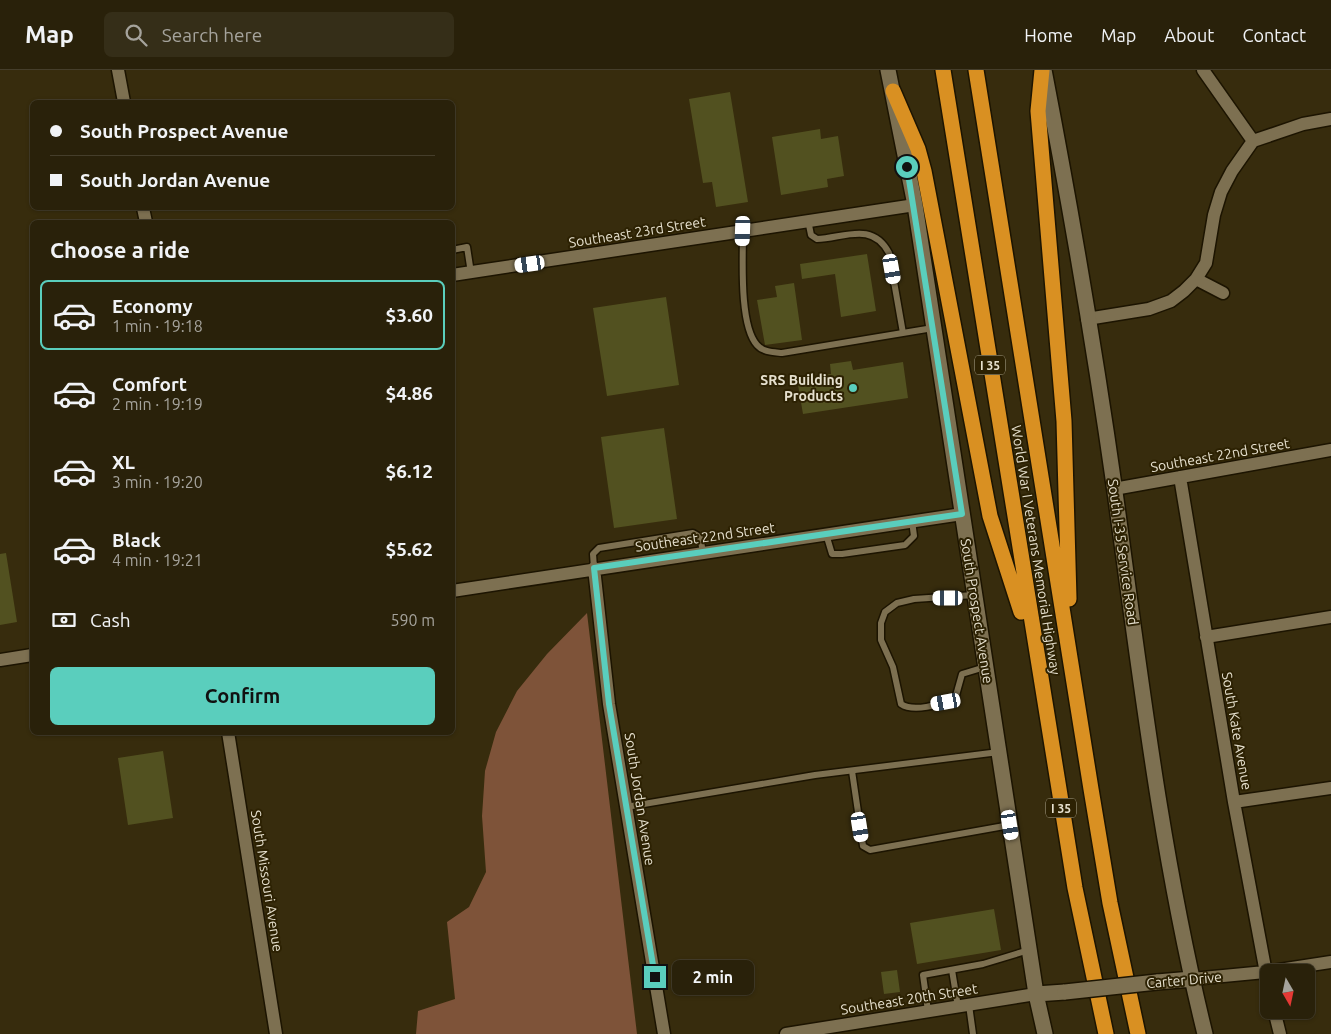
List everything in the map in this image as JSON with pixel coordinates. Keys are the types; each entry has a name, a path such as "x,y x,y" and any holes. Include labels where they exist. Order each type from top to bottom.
{"highway":[{"name":"World War I Veterans Memorial Highway","path":"943,70 1075,888 1104,1034"},
{"name":"World War I Veterans Memorial Highway","path":"976,70 1110,903 1138,1034"},
{"path":"1043,70 1038,111 1064,421 1070,658"},
{"path":"893,91 920,156 990,516 1037,659"}],"main road":[{"name":"South Prospect Avenue","path":"888,70 915,205 1029,950 1044,1034"},
{"name":"South I-35 Service Road","path":"1043,70 1067,191 1114,489 1158,796 1192,979 1205,1034"},
{"name":"Carter Drive","path":"1036,994 1192,979"}],"street":[{"path":"118,70 124,100"},
{"path":"1203,70 1253,141"},
{"path":"1087,318 1149,309 1171,301 1196,279 1206,263 1214,215 1222,192 1232,171 1253,141 1303,124 1331,119"},
{"name":"Southeast 23rd Street","path":"455,276 915,205"},
{"path":"1196,279 1223,293"},
{"name":"Southeast 22nd Street","path":"1114,489 1331,450"},
{"name":"South Kate Avenue","path":"1180,478 1234,802 1264,964"},
{"name":"Southeast 22nd Street","path":"455,591 594,568 962,514"},
{"name":"South Jordan Avenue","path":"594,568 609,704 664,1034"},
{"path":"1206,636 1331,617"},
{"path":"0,660 30,655"},
{"name":"South Missouri Avenue","path":"228,735 276,1034"},
{"path":"1234,802 1331,788"},
{"name":"Carter Drive","path":"1315,964 1331,962"},
{"name":"Carter Drive","path":"1192,979 1260,972"},
{"name":"Southeast 20th Street","path":"786,1034 1036,994"},
{"path":"1276,1019 1280,1034"}],"lane":[{"path":"808,220 811,235 817,239 863,233 875,236 884,243 889,253 903,333"},
{"path":"743,231 742,292 753,337 756,344 764,350 782,353 934,328"},
{"path":"455,249 467,247 472,273"},
{"path":"826,534 832,554 887,548 905,545 912,540 914,536 912,521"},
{"path":"594,568 593,554 600,548 693,533 700,537 703,552"},
{"path":"974,595 914,599 897,603 885,612 881,623 881,640 893,667 901,704 904,706 913,708 954,699 962,674 985,667"},
{"path":"626,807 815,775 999,752"},
{"path":"852,771 863,846 870,850 1010,825"},
{"path":"928,1011 923,975 952,970 1029,950"},
{"path":"952,970 974,1034"}],"shaded area":[{"path":"587,613 637,1034 416,1034 418,1011 455,999 447,922 469,907 486,872 482,816 485,771 496,732 517,691 547,654"}],"building":[{"path":"730,92 748,202 716,207 712,182 703,183 689,99"},
{"path":"820,129 821,139 838,136 844,176 827,179 828,187 781,195 772,137"},
{"path":"867,254 876,311 841,317 835,274 802,279 800,264"},
{"path":"794,283 802,340 765,345 757,300 777,297 775,286"},
{"path":"666,297 679,385 607,396 593,308"},
{"name":"SRS Building Products","path":"851,361 853,370 903,362 908,398 803,414 797,379 831,374 830,364"},
{"path":"664,428 677,519 614,528 601,437"},
{"path":"6,553 17,622 0,625 0,554"},
{"path":"163,751 173,818 128,825 118,758"},
{"path":"994,909 1001,950 917,964 910,923"},
{"path":"897,970 900,992 884,994 881,972"}],"place":[{"name":"SRS Building Products","path":"853,388"}],"route":[{"path":"655,977 609,704 594,568 962,514 915,205 907,167"}]}
